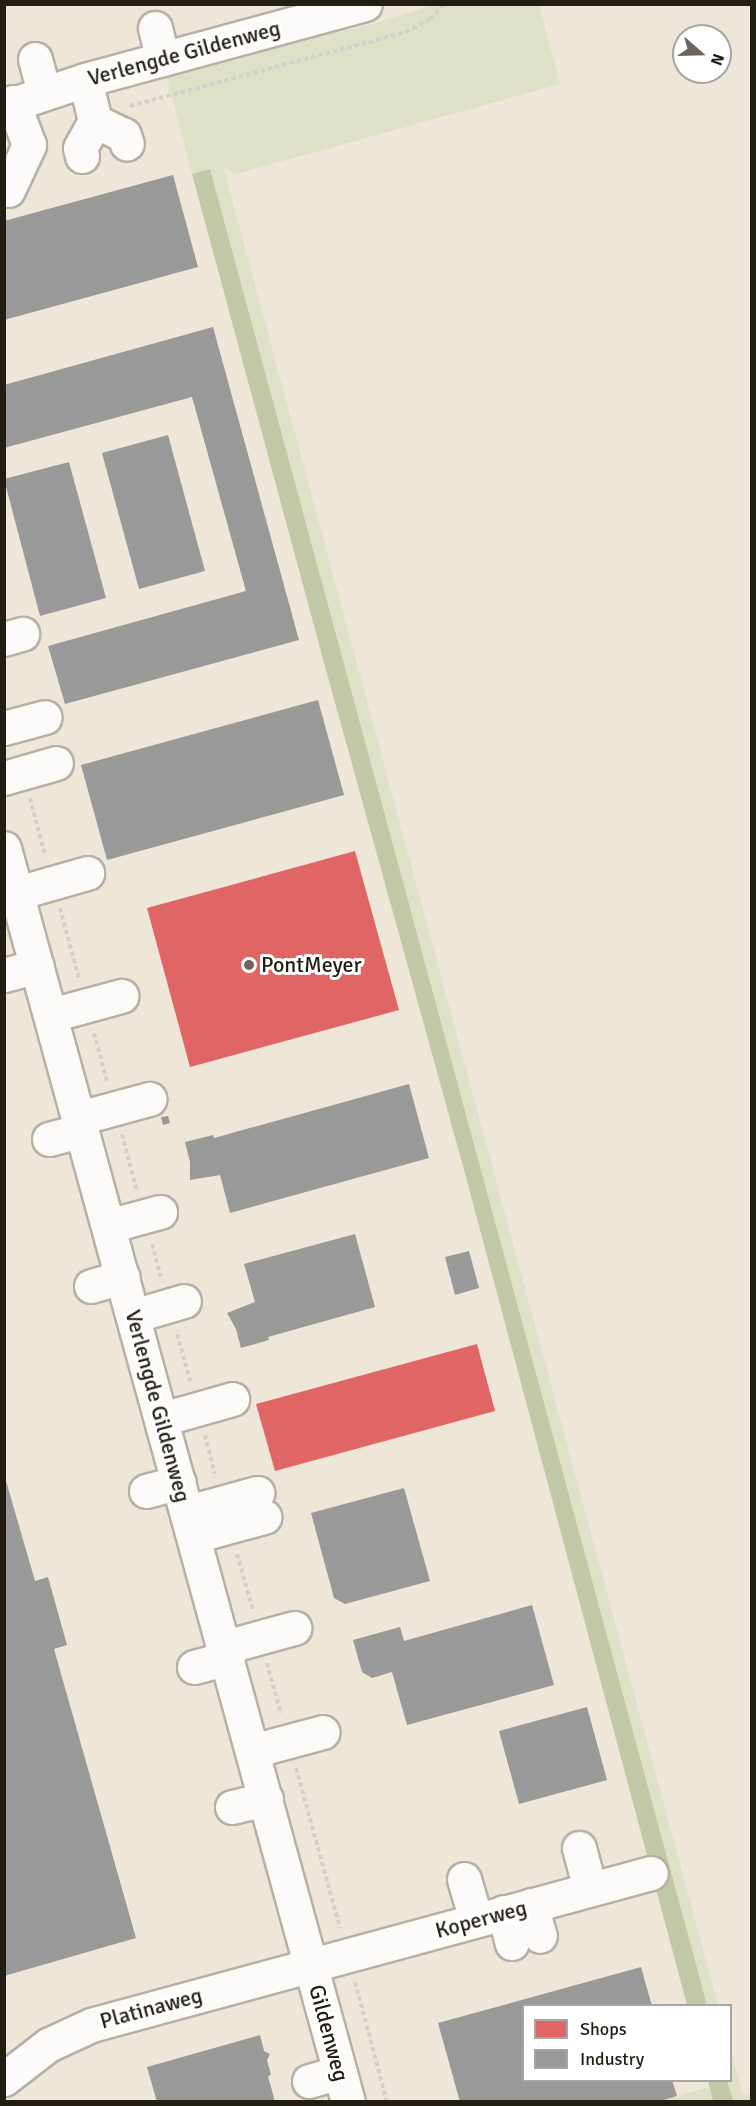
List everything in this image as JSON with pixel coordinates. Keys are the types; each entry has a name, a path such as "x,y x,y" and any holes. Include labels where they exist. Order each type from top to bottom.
{"street":[{"name":"Verlengde Gildenweg","path":"9,104 163,59 267,17 365,4"},
{"path":"155,28 163,59"},
{"path":"35,59 44,92"},
{"path":"82,156 80,148 94,118 85,80"},
{"path":"8,190 32,158 9,104"},
{"path":"94,118 124,135 127,144"},
{"path":"4,728 45,717"},
{"path":"4,778 56,763"},
{"name":"Verlengde Gildenweg","path":"5,849 311,1965"},
{"path":"17,893 87,873"},
{"path":"4,975 37,966"},
{"path":"51,1015 121,996"},
{"path":"49,1139 80,1124 149,1099"},
{"path":"108,1226 160,1212"},
{"path":"91,1286 123,1277"},
{"path":"133,1316 184,1302"},
{"path":"162,1419 232,1400"},
{"path":"146,1491 187,1510 260,1505"},
{"path":"194,1667 294,1628"},
{"path":"252,1751 323,1732"},
{"path":"232,1807 266,1799"},
{"path":"579,1848 590,1889"},
{"name":"Koperweg","path":"311,1965 513,1923 590,1889 651,1873"},
{"path":"464,1879 513,1923"},
{"name":"Platinaweg","path":"4,2079 28,2057 91,2025 311,1965"},
{"name":"Gildenweg","path":"311,1965 344,2087"},
{"path":"309,2081 344,2087"}],"path":[{"path":"94,118 406,32 430,19 445,4"},
{"path":"353,1977 387,2102"}],"green space":[{"path":"433,5 539,5 560,84 236,174 223,166 718,2004 707,2004 210,169 192,174 165,71 369,25"},
{"path":"210,169 707,2004 687,2004 466,1177 192,174"},
{"path":"732,2055 743,2096 751,2094 751,2101 727,2102 732,2099 727,2082 732,2082"},
{"path":"708,2082 727,2082 733,2100 713,2101"},
{"path":"709,2087 713,2101 657,2102"}],"building: Shops":[{"path":"355,851 399,1010 190,1067 147,908"},
{"path":"477,1344 495,1411 275,1471 256,1404"}],"building: Industry":[{"path":"173,175 198,267 4,320 4,221"},
{"path":"213,327 299,640 65,704 48,646 246,591 192,397 4,448 4,385"},
{"path":"168,435 205,571 139,589 102,453"},
{"path":"69,462 106,598 40,616 4,479"},
{"path":"318,700 344,795 107,860 81,765"},
{"path":"409,1084 429,1158 230,1213 220,1175 190,1180 190,1162 185,1142 213,1135 214,1138"},
{"path":"168,1116 170,1123 163,1125 161,1117"},
{"path":"355,1234 375,1307 268,1337 269,1340 241,1348 236,1329 227,1313 255,1302 244,1264"},
{"path":"469,1251 479,1288 455,1295 445,1257"},
{"path":"4,1474 35,1581 48,1577 67,1645 54,1649 136,1938 4,1976"},
{"path":"404,1488 430,1581 345,1604 334,1598 311,1513"},
{"path":"532,1605 554,1685 407,1725 392,1672 372,1678 362,1672 353,1640 400,1627 404,1641"},
{"path":"587,1707 607,1780 519,1804 499,1731"},
{"path":"641,1967 651,2004 522,2004 522,2082 673,2082 677,2096 657,2102 460,2102 438,2023"},
{"path":"260,2035 264,2051 270,2054 267,2060 271,2075 268,2076 275,2102 157,2102 147,2067"}],"place":[{"name":"PontMeyer","path":"249,965"}]}
